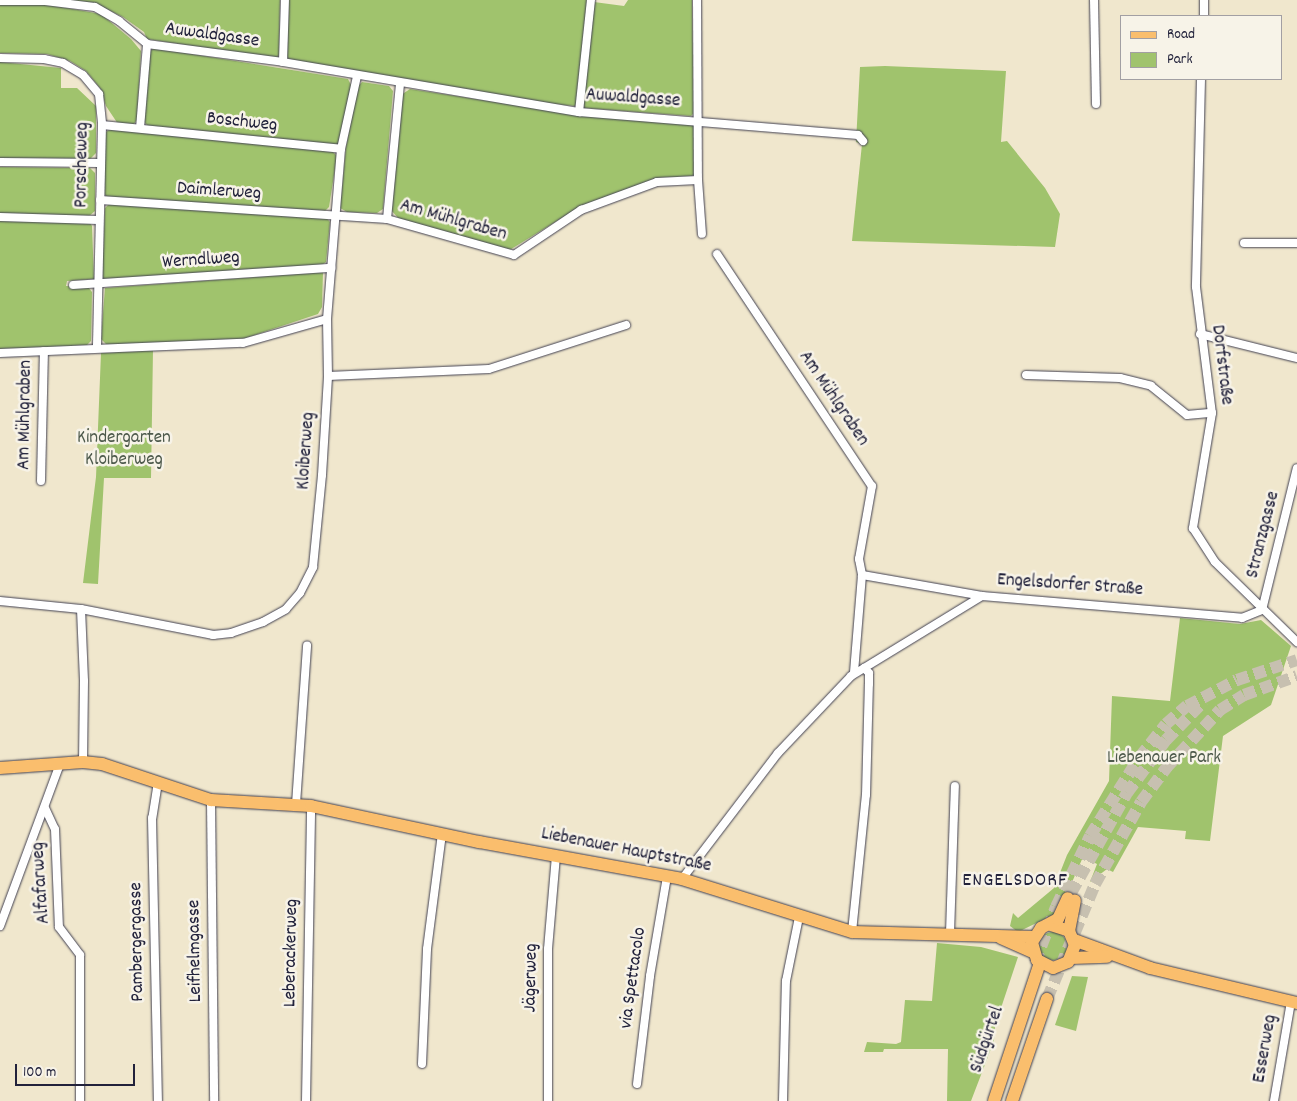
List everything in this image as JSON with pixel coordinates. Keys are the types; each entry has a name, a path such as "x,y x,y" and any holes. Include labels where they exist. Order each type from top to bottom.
{"main road":[{"name":"Liebenauer Hauptstraße","path":"0,768 83,762 110,766 211,800 311,806 442,834 718,888 798,917 853,926 1001,938 1034,937"},
{"path":"1071,958 1072,900 1058,919 1051,925 1041,928 1034,937 1032,952 1040,963 1053,968 1063,965 1071,958 1112,957"},
{"path":"1051,925 1112,957 1294,1002"},
{"name":"Liebenauer Hauptstraße","path":"1001,938 1032,952"},
{"path":"994,1101 1040,963"},
{"path":"1003,1101 1042,990 1053,968"},
{"name":"Südgürtel","path":"986,1101 1025,991"},
{"path":"1012,1101 1048,999"}],"street":[{"path":"283,62 285,0"},
{"path":"579,112 591,0"},
{"path":"697,0 698,180 702,234"},
{"path":"1094,0 1096,104"},
{"path":"1204,0 1204,15"},
{"name":"Auwaldgasse","path":"0,1 45,1 95,7 119,21 147,44 283,62 400,84 579,112 699,120 858,135 863,141"},
{"path":"140,128 147,44"},
{"name":"Porscheweg","path":"0,58 44,59 63,64 83,75 99,94 102,125 98,220 97,348"},
{"name":"Kloiberweg","path":"0,601 81,609 212,635 231,633 264,622 286,609 300,593 313,567 328,376 327,319 341,149 357,76"},
{"name":"Dorfstraße","path":"1201,80 1196,287 1200,334 1212,413 1193,528 1206,552 1262,610 1297,642"},
{"path":"388,219 400,84"},
{"name":"Boschweg","path":"102,125 341,149"},
{"path":"0,162 100,163"},
{"name":"Am Mühlgraben","path":"336,216 388,219 514,255 581,210 657,182 698,180"},
{"name":"Daimlerweg","path":"100,200 336,216"},
{"path":"0,217 98,220"},
{"path":"1244,243 1297,243"},
{"name":"Am Mühlgraben","path":"717,254 872,486 859,559 862,575 854,673"},
{"name":"Werndlweg","path":"73,285 331,268"},
{"name":"Am Mühlgraben","path":"0,354 97,348 243,343 327,319"},
{"path":"328,376 489,369 626,325"},
{"path":"1200,334 1297,358"},
{"name":"Am Mühlgraben","path":"41,481 44,351"},
{"path":"1026,375 1120,378 1151,386 1186,415 1212,413"},
{"name":"Stranzgasse","path":"1262,610 1297,468"},
{"path":"862,575 982,596"},
{"name":"Engelsdorfer Straße","path":"682,880 778,753 818,707 854,673 982,596 1242,618 1262,610"},
{"path":"81,609 84,681 83,762"},
{"path":"296,804 307,645"},
{"path":"853,926 866,795 870,684 869,673 864,668"},
{"path":"0,926 21,864 45,808 60,764"},
{"name":"Pambergergasse","path":"158,782 152,818 158,1101"},
{"path":"950,933 955,786"},
{"name":"Leifhelmgasse","path":"211,800 214,1101"},
{"name":"Leberackerweg","path":"306,1101 311,806"},
{"name":"Alfafarweg","path":"45,808 55,829 59,927 80,955 80,1101"},
{"path":"422,1064 426,950 442,834"},
{"name":"Jägerweg","path":"548,1101 548,949 556,856"},
{"name":"via Spettacolo","path":"637,1084 650,976 666,877"},
{"path":"782,1101 786,981 798,917"},
{"name":"Esserweg","path":"1274,1101 1294,1002"}],"green space":[{"path":"64,0 280,0 279,55 276,59 147,39 144,32 123,17 96,4"},
{"path":"289,0 588,0 578,103 575,106 553,104 290,62 287,56"},
{"path":"628,0 692,0 694,113 691,116 584,108 582,98 594,2 624,6"},
{"path":"0,5 50,5 101,14 131,39 141,51 137,120 133,125 118,124 106,106 100,88 86,71 70,61 47,54 0,53"},
{"path":"154,48 348,79 351,85 339,143 335,146 148,126 144,122 149,52"},
{"path":"0,62 61,68 61,88 77,88 96,106 96,153 90,159 0,158"},
{"path":"885,66 1006,71 1001,142 1007,141 1045,188 1060,214 1055,247 852,241 862,144 856,142 860,67"},
{"path":"362,82 389,86 393,91 383,209 377,213 347,212 340,208 346,147 358,86"},
{"path":"410,89 574,114 695,123 696,173 692,176 660,178 578,208 508,251 399,219 391,210 401,95"},
{"path":"111,128 333,152 337,156 329,207 325,211 107,197 103,192 104,134"},
{"path":"0,167 90,168 95,173 95,211 89,216 0,214"},
{"path":"110,203 326,217 330,222 326,262 322,265 106,281 102,277 105,208"},
{"path":"0,220 90,223 92,226 94,279 67,281 66,286 88,287 92,292 91,341 87,345 0,350"},
{"path":"323,272 322,307 318,314 243,339 107,345 101,339 105,288"},
{"name":"Kindergarten Kloiberweg","path":"153,350 151,478 104,478 98,584 83,583 96,477 101,353"},
{"name":"Liebenauer Park","path":"1180,618 1240,624 1261,620 1291,646 1271,705 1223,736 1210,841 1185,839 1186,831 1138,827 1113,872 1107,869 1090,882 1097,864 1083,857 1059,912 1018,932 1010,926 1013,913 1018,918 1054,888 1067,855 1109,781 1112,696 1170,701"},
{"path":"1053,932 1063,936 1067,946 1063,956 1053,960 1043,956 1039,946 1043,936"},
{"path":"937,943 981,947 1018,957 995,1026 994,1041 971,1101 947,1101 948,1049 884,1049 883,1052 864,1052 867,1042 896,1044 901,1042 905,1000 932,1001"},
{"path":"1072,976 1088,977 1076,1031 1055,1025"}],"tunnel":[{"path":"1035,963 1056,907 1090,836 1139,758 1166,724 1187,706 1237,680 1297,660"},
{"path":"1047,999 1095,884 1141,802 1167,767 1220,710 1244,695 1297,676"},
{"path":"1071,893 1127,793 1166,740 1204,701"}],"district":[{"name":"ENGELSDORF","path":"1015,881"}]}
